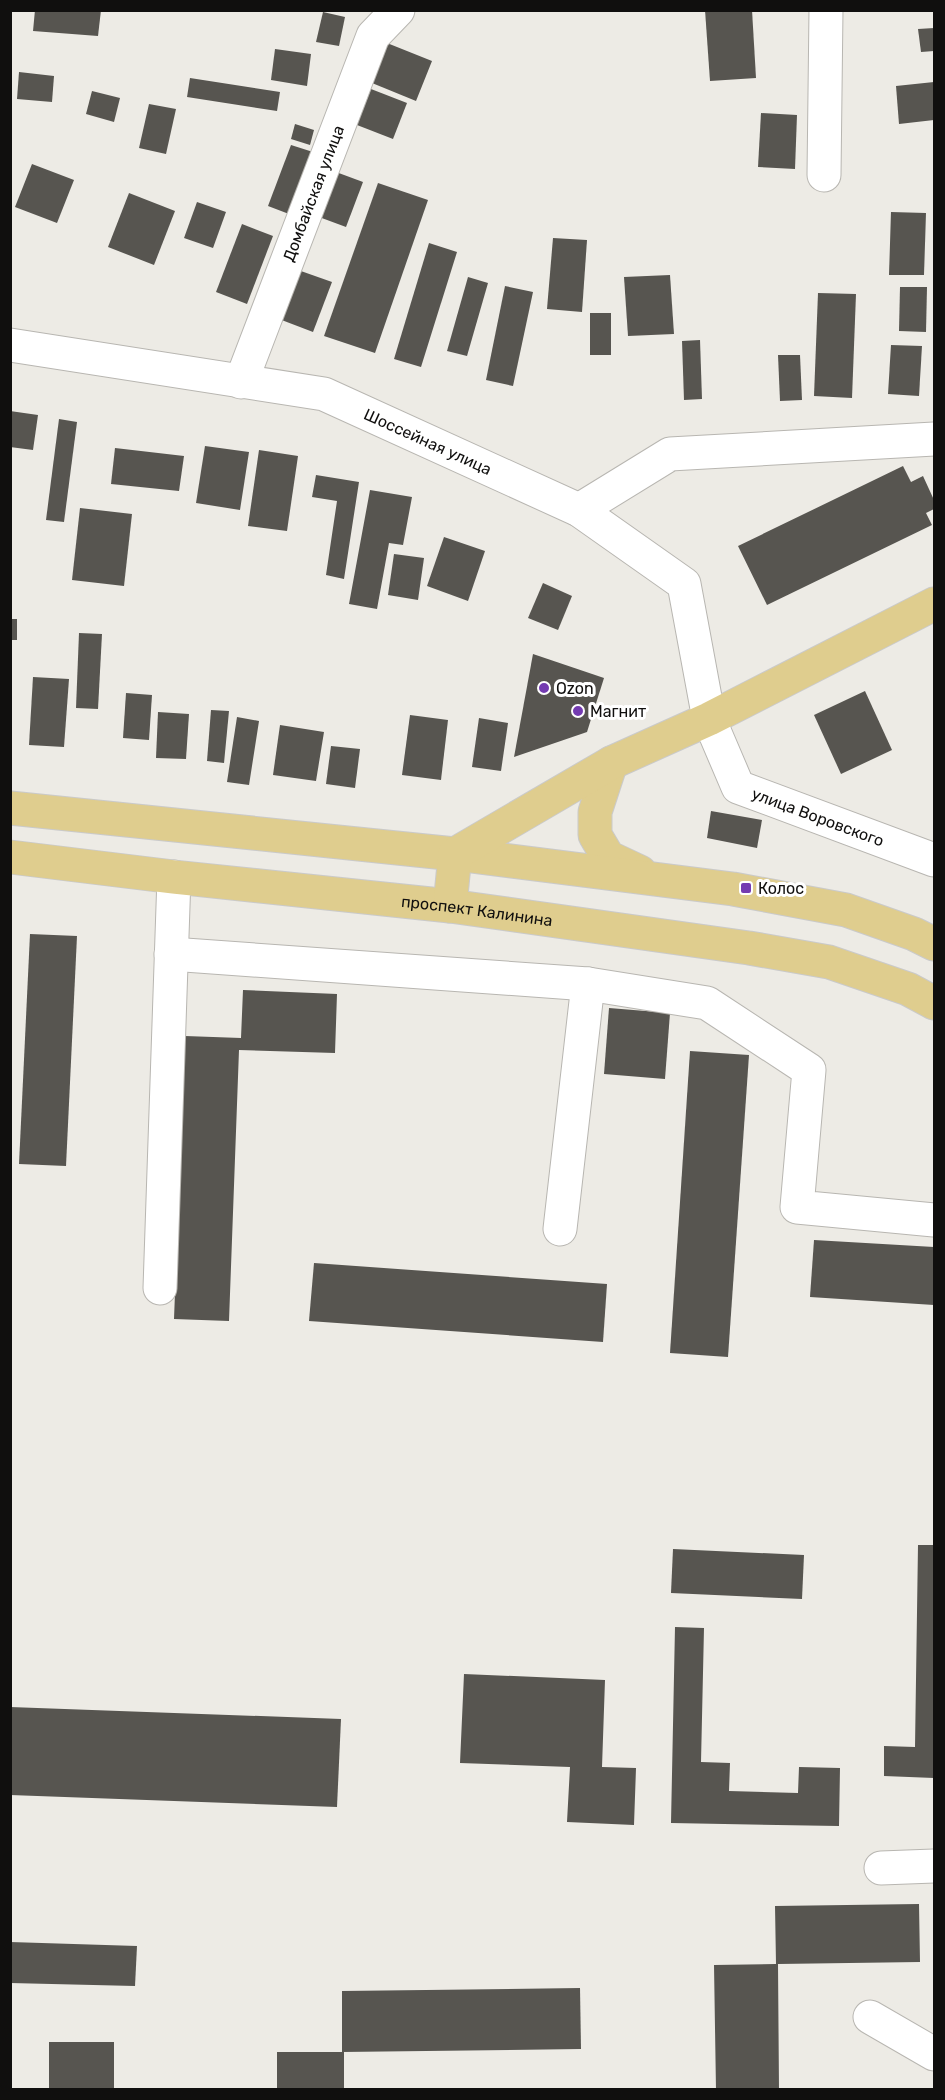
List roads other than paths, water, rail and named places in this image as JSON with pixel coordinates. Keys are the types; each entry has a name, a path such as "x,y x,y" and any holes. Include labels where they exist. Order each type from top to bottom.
{"main road":[{"path":"455,854 612,763 709,719 934,604"},
{"path":"612,763 596,812 595,836 608,857 655,879"},
{"path":"10,808 455,854 734,889 846,910 914,934 934,944"},
{"path":"450,906 455,854"},
{"name":"проспект Калинина","path":"10,857 450,906 748,948 829,962 908,989 934,1003"}],"street":[{"name":"Домбайская улица","path":"241,382 374,36 398,10"},
{"path":"824,175 826,10"},
{"name":"Шоссейная улица","path":"10,345 324,394 579,510 684,584 709,719"},
{"path":"579,510 670,454 934,439"},
{"name":"улица Воровского","path":"709,719 738,787 934,860"},
{"path":"160,1288 174,877"},
{"path":"171,954 588,984 707,1003 809,1070 797,1207 934,1220"},
{"path":"560,1228 588,984"},
{"path":"881,1868 934,1866"},
{"path":"870,2017 934,2054"}],"place":[{"name":"Ozon","path":"544,688"},
{"name":"Магнит","path":"578,711"},
{"name":"Колос","path":"746,888"}]}
